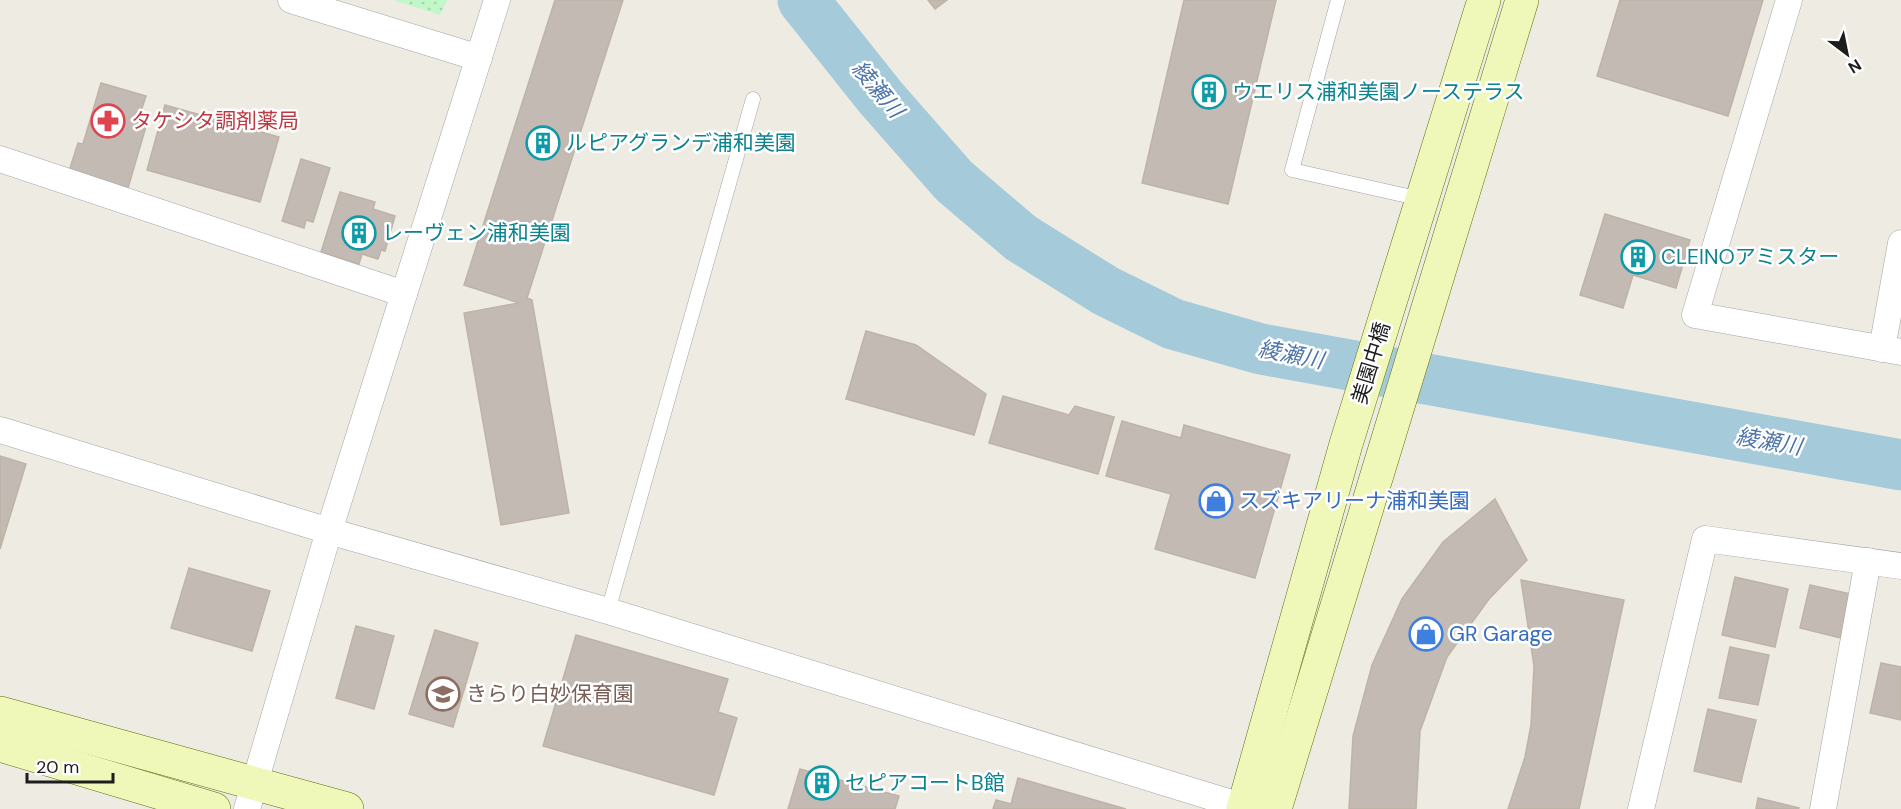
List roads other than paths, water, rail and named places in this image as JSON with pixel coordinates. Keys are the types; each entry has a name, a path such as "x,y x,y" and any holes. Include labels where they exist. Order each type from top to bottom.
{"street":[{"path":"291,0 479,58"},
{"path":"251,795 329,531 496,0"},
{"name":"美園中橋","path":"1254,808 1346,444 1484,0"},
{"name":"美園中橋","path":"1254,808 1383,453 1522,0"},
{"path":"1789,0 1695,315 1891,350 1901,243"},
{"path":"0,159 404,294"},
{"path":"0,430 329,531 608,611 1254,808"},
{"path":"1641,809 1705,539 1901,566"},
{"path":"1823,809 1868,561"},
{"path":"0,713 251,795 347,809"},
{"path":"0,746 214,809"}],"lane":[{"path":"1338,0 1292,170 1421,199"},
{"path":"608,611 753,99"}],"waterway":[{"name":"綾瀬川","path":"803,0 881,98 954,181 1021,238 1106,291 1173,324 1261,349 1901,465"}],"place":[{"name":"ウエリス浦和美園ノーステラス","path":"1209,92"},
{"name":"タケシタ調剤薬局","path":"108,121"},
{"name":"ルピアグランデ浦和美園","path":"543,143"},
{"name":"レーヴェン浦和美園","path":"359,233"},
{"name":"CLEINOアミスター","path":"1638,257"},
{"name":"スズキアリーナ浦和美園","path":"1216,501"},
{"name":"GR Garage","path":"1426,634"},
{"name":"きらり白妙保育園","path":"443,694"},
{"name":"セピアコートB館","path":"822,783"}]}
